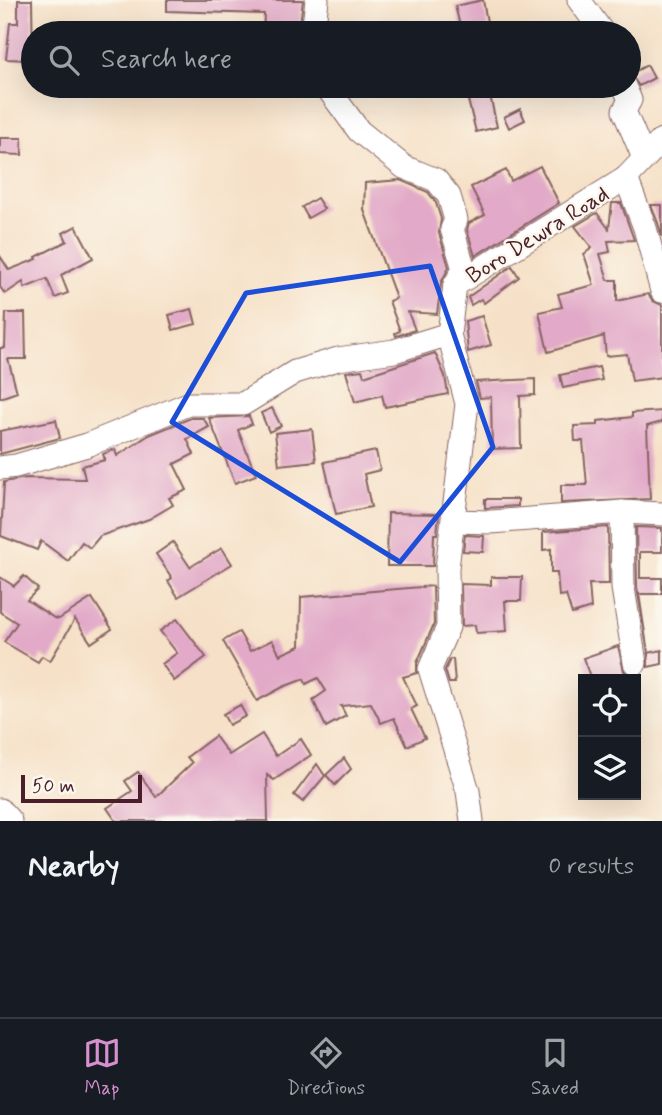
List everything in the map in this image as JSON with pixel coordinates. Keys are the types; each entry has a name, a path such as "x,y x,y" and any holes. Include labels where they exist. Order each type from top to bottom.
{"street":[{"path":"314,21 317,0"},
{"path":"579,0 595,21"},
{"path":"335,98 359,131 404,167 436,180 449,196 456,220 452,229 464,269 455,285"},
{"path":"629,98 624,111 644,158"},
{"name":"Boro Dewra Road","path":"449,334 455,285 626,178 662,139"},
{"path":"626,178 645,228 662,291"},
{"path":"5,470 88,446 188,404 243,404 296,372 338,359 394,351 449,334 467,404 447,568 448,627 430,668 468,791 472,821"},
{"path":"453,521 491,522 622,512 662,514"},
{"path":"622,512 623,588 635,663"},
{"path":"0,810 10,821"}],"highlighted area":[{"path":"430,266 493,447 400,562 172,422 246,293"}],"building":[{"path":"18,0 32,0 32,21 21,21 21,60 6,59 10,23 18,23"},
{"path":"167,0 303,0 300,21 264,21 264,14 167,11"},
{"path":"483,0 487,21 459,21 455,6"},
{"path":"647,65 654,78 641,85 641,68"},
{"path":"468,98 491,98 497,127 476,132"},
{"path":"520,109 525,120 509,128 504,117"},
{"path":"0,138 22,138 22,155 0,154"},
{"path":"540,166 559,203 475,256 467,230 469,223 485,215 471,187 506,170 511,181"},
{"path":"400,180 428,192 436,203 441,219 439,233 449,267 441,283 437,314 408,312 415,330 396,336 395,333 400,331 389,301 396,298 364,210 365,183"},
{"path":"317,198 324,209 308,218 302,207"},
{"path":"612,203 621,203 634,240 608,241 610,252 600,254 608,280 617,280 617,301 648,294 653,301 662,305 662,377 632,381 627,354 606,356 604,336 548,352 539,312 562,307 558,294 594,285 584,254 592,248 575,226 597,213 609,229"},
{"path":"651,205 662,205 662,237 658,223"},
{"path":"76,226 93,258 61,275 68,293 55,298 47,279 25,288 23,282 5,294 0,287 0,256 9,270 37,259 36,257 67,241 63,233"},
{"path":"512,266 519,277 484,303 481,299 471,305 468,297"},
{"path":"192,309 196,324 173,330 169,315"},
{"path":"6,313 25,313 26,359 8,359 17,392 0,398 0,348 5,348"},
{"path":"482,316 491,345 468,352 465,321"},
{"path":"435,353 445,376 448,394 385,407 382,395 355,402 346,372 362,370 364,376"},
{"path":"599,367 602,380 563,388 560,375"},
{"path":"535,379 535,395 520,396 521,448 492,449 491,397 480,398 476,382"},
{"path":"272,408 281,426 269,432 261,413"},
{"path":"662,411 662,422 647,426 650,499 561,503 561,485 587,485 583,441 575,441 574,426 598,425 598,421 632,417 632,413"},
{"path":"249,416 252,424 238,430 256,475 235,483 209,418"},
{"path":"191,418 203,418 209,427 187,439 194,454 174,464 187,490 169,498 173,505 149,519 100,536 90,548 82,542 68,561 41,541 37,550 1,536 4,482 26,478 85,479 82,466 105,460 103,454 115,449 117,456 149,435"},
{"path":"56,420 60,438 0,454 0,431"},
{"path":"312,429 316,461 279,465 275,433"},
{"path":"376,451 380,470 364,474 371,507 336,514 324,462"},
{"path":"485,499 518,499 518,506 485,508"},
{"path":"388,513 439,514 437,534 434,534 433,566 387,566"},
{"path":"608,527 609,584 589,584 591,608 572,614 566,595 559,596 557,573 551,573 551,549 543,550 543,532"},
{"path":"636,527 662,528 662,552 640,552 640,578 662,578 662,594 639,594 648,653 637,587"},
{"path":"465,535 484,536 483,552 463,551"},
{"path":"173,542 190,567 222,548 232,564 178,597 168,581 172,578 156,554"},
{"path":"24,576 38,589 27,600 54,618 59,619 92,598 112,629 91,643 75,619 50,661 42,656 38,662 4,642 17,623 0,612 0,577 14,586"},
{"path":"491,577 522,577 521,601 505,601 507,631 476,633 475,625 462,626 461,584 491,585"},
{"path":"433,586 434,624 417,663 417,673 403,677 417,706 411,709 425,738 407,746 394,718 381,723 371,703 341,706 346,716 326,727 313,700 326,691 318,678 306,684 304,679 257,701 223,641 239,632 250,651 272,640 280,655 300,646 301,597"},
{"path":"177,619 206,657 174,681 162,664 177,653 160,631"},
{"path":"618,646 624,671 630,674 589,674 583,658"},
{"path":"662,650 662,664 648,667 648,653"},
{"path":"450,659 453,659 455,683 449,683 445,670"},
{"path":"240,705 246,716 229,725 223,714"},
{"path":"262,734 276,756 301,739 311,755 274,780 267,775 268,821 116,821 107,808 132,791 125,781 138,772 156,797 192,763 187,757 215,736 229,755"},
{"path":"344,758 351,769 335,785 326,775"},
{"path":"317,764 325,776 303,802 294,795"}]}
